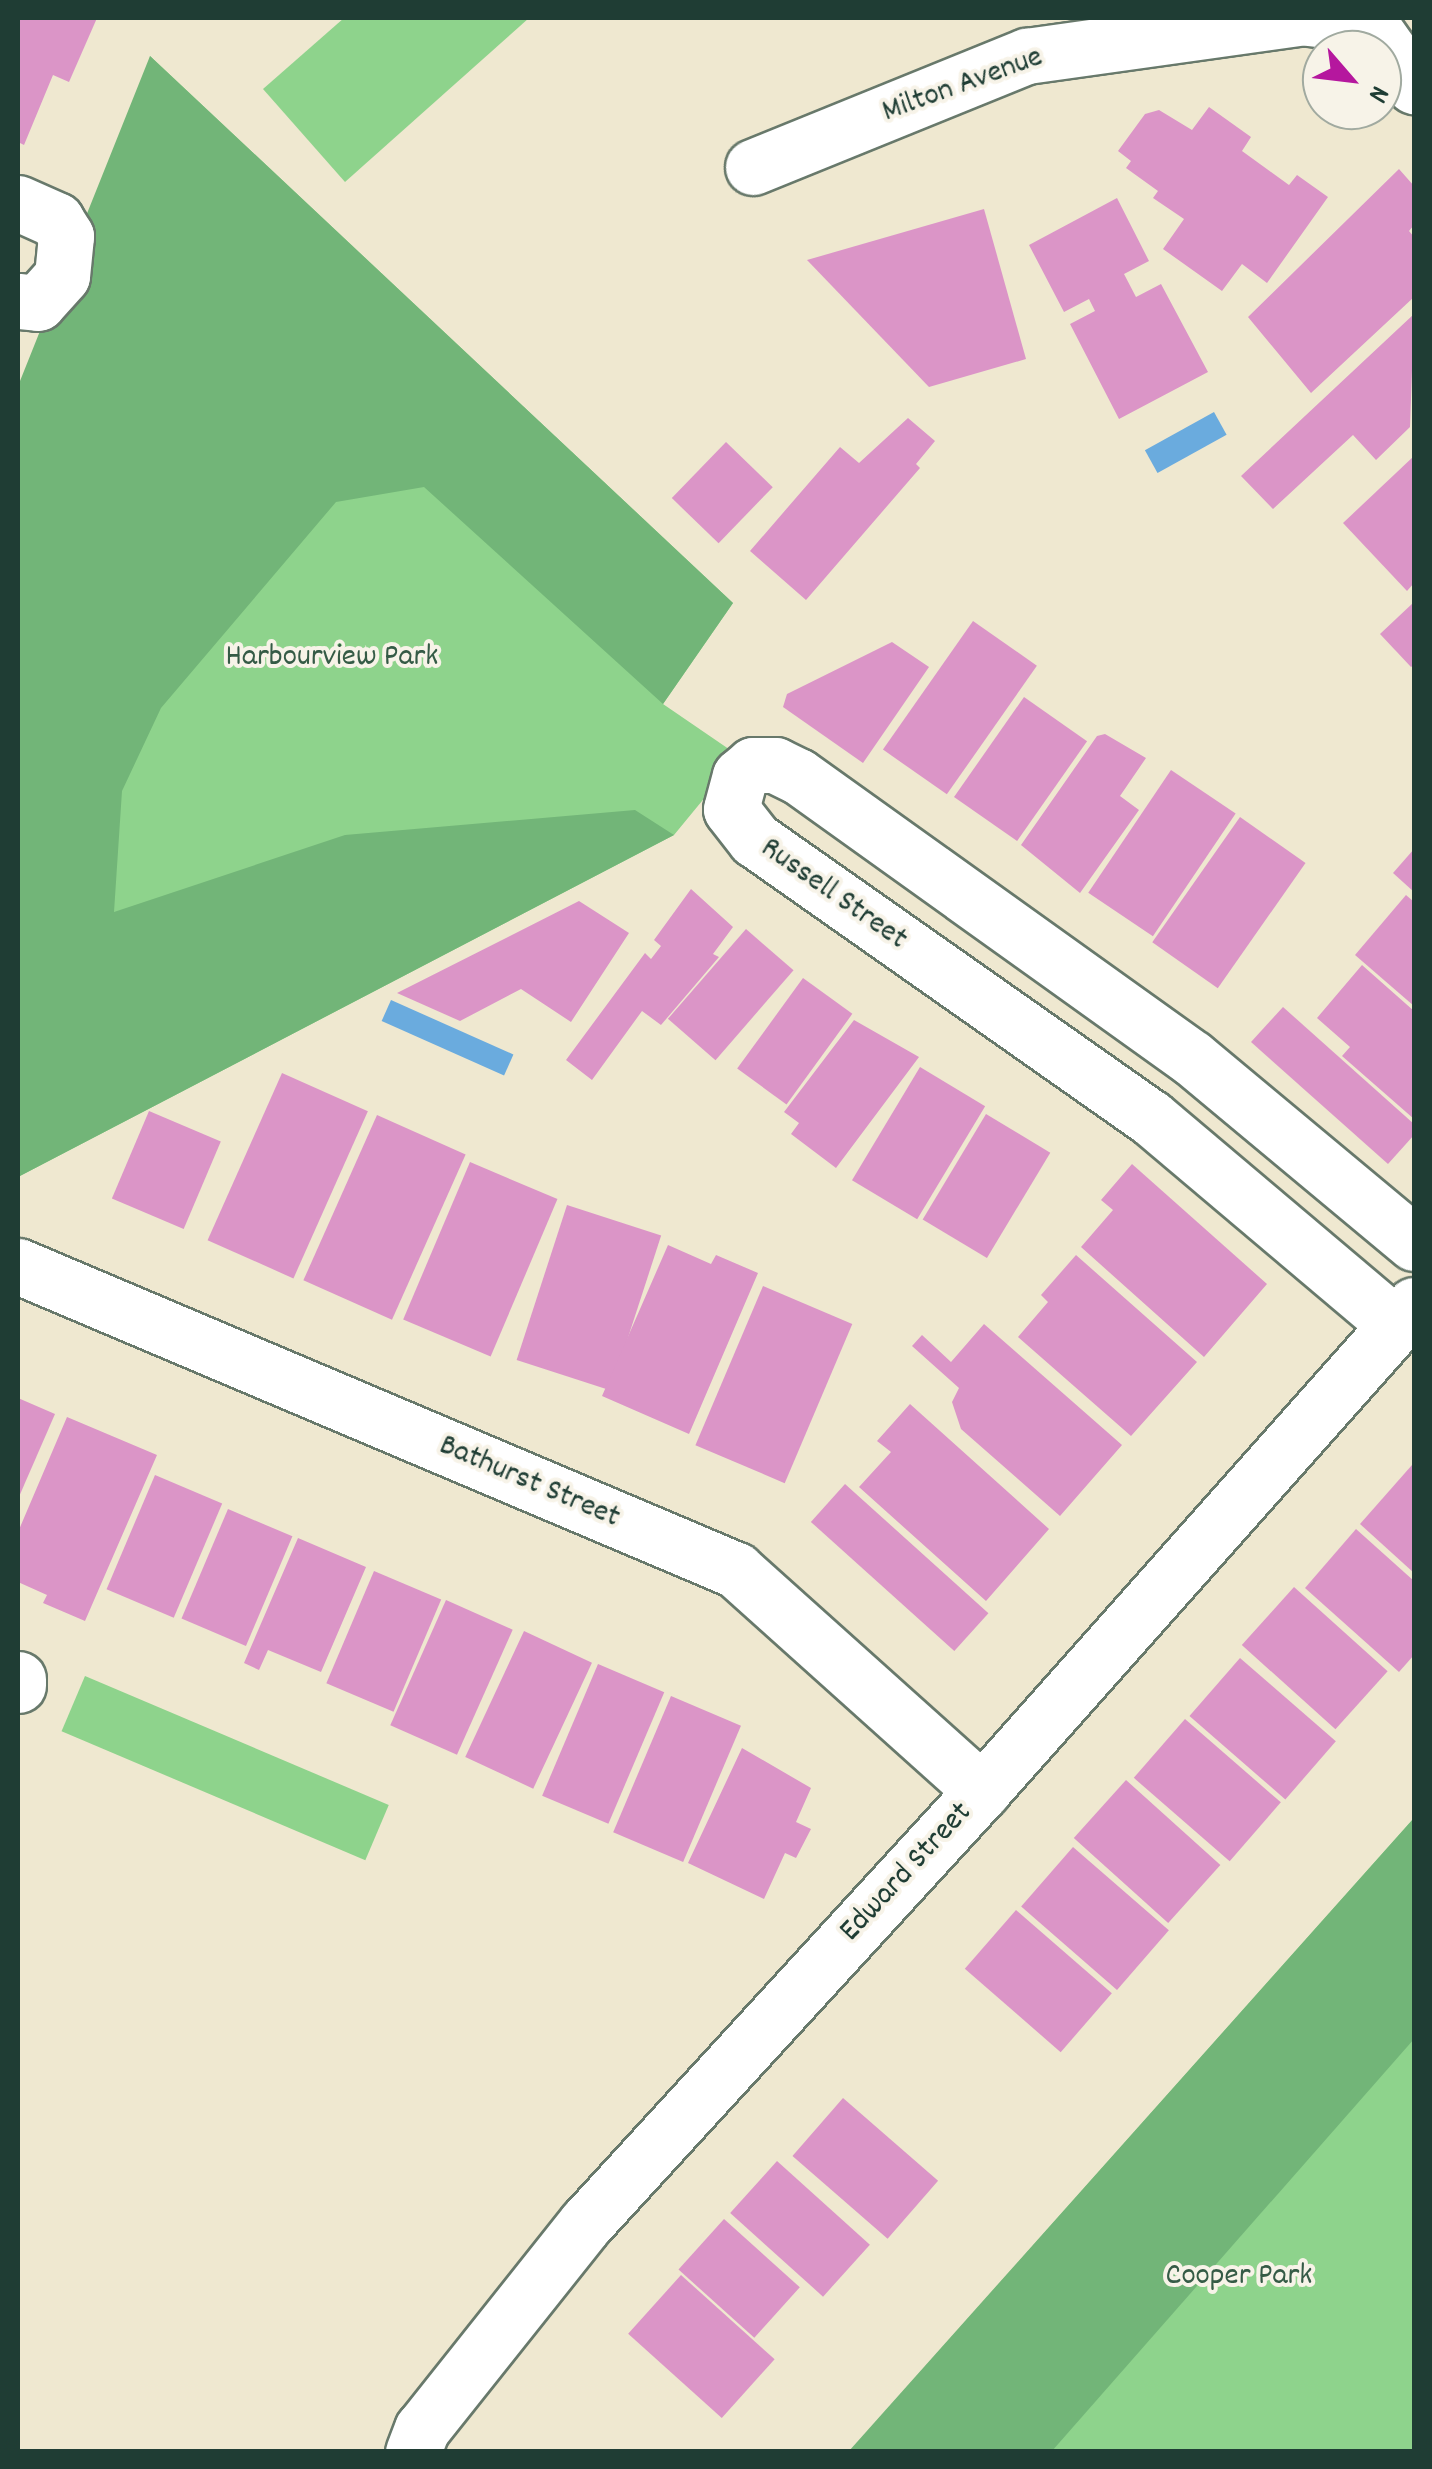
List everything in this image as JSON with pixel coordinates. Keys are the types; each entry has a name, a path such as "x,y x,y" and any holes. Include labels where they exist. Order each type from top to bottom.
{"street":[{"name":"Milton Avenue","path":"752,167 1027,56 1299,18"},
{"path":"1308,18 1382,21 1414,86"},
{"path":"18,203 56,220 66,236 62,276 38,303 18,302"},
{"name":"Russell Street","path":"1405,1315 1150,1118 755,840 731,809 740,776 753,765 774,765 798,776 1192,1058 1414,1243"},
{"name":"Bathurst Street","path":"18,1266 736,1570 982,1791"},
{"name":"Edward Street","path":"412,2452 422,2430 586,2223 982,1791 1405,1315"}],"green space":[{"path":"344,18 529,18 345,182 263,89"},
{"name":"Harbourview Park","path":"150,56 733,603 663,704 739,756 674,835 18,1177"},
{"name":"Harbourview Park","path":"150,56 733,603 663,704 424,487 336,502 161,708 122,791 114,912 345,835 635,810 674,835 18,1177 18,386"},
{"path":"85,1676 389,1805 365,1860 62,1731"},
{"name":"Cooper Park","path":"1414,1818 1414,2451 849,2452 889,2407"},
{"path":"1414,1818 1414,2039 1052,2451 849,2451"}],"water":[{"path":"1214,412 1227,435 1158,473 1145,450"},
{"path":"391,1000 513,1055 504,1076 382,1021"}],"building":[{"path":"18,18 97,18 69,82 53,75 24,145 18,142"},
{"path":"1209,107 1251,137 1242,151 1289,185 1297,175 1328,197 1267,283 1242,264 1222,291 1163,249 1184,219 1153,198 1158,191 1126,168 1131,161 1118,151 1145,114 1159,110 1192,130"},
{"path":"1399,169 1414,186 1414,225 1409,231 1414,237 1414,297 1311,393 1248,317"},
{"path":"1117,198 1149,261 1124,274 1136,297 1161,284 1208,372 1119,419 1070,324 1095,311 1089,299 1064,312 1029,245"},
{"path":"984,209 1026,359 929,387 807,260"},
{"path":"1414,314 1410,427 1376,460 1353,435 1273,509 1241,476"},
{"path":"908,418 935,441 916,464 920,468 806,600 750,551 840,447 859,463"},
{"path":"726,442 773,487 719,543 672,498"},
{"path":"1414,456 1414,583 1407,591 1343,523"},
{"path":"1414,602 1414,665 1411,667 1380,634"},
{"path":"973,621 1037,666 947,794 883,750"},
{"path":"892,642 929,667 863,763 783,707 787,694"},
{"path":"1024,697 1087,741 1017,841 954,797"},
{"path":"1105,734 1146,758 1120,796 1139,810 1080,893 1021,845 1097,736"},
{"path":"1171,770 1236,814 1153,936 1088,893"},
{"path":"1240,817 1306,863 1218,988 1152,942"},
{"path":"1414,849 1414,892 1393,873"},
{"path":"691,889 733,927 713,954 719,957 661,1025 642,1011 592,1080 566,1060 645,953 651,959 661,946 654,940"},
{"path":"1406,895 1414,902 1414,1006 1355,955"},
{"path":"579,901 629,933 571,1022 521,989 460,1021 397,993"},
{"path":"746,929 794,970 715,1060 668,1019"},
{"path":"1362,965 1414,1011 1414,1119 1342,1056 1350,1047 1317,1018"},
{"path":"803,978 852,1014 787,1104 737,1069"},
{"path":"1283,1007 1414,1124 1414,1135 1388,1164 1251,1042"},
{"path":"854,1020 919,1057 836,1168 791,1134 799,1123 784,1112"},
{"path":"920,1067 985,1106 917,1219 852,1180"},
{"path":"282,1073 368,1111 293,1278 208,1240"},
{"path":"149,1111 221,1141 184,1229 112,1198"},
{"path":"986,1114 1050,1153 987,1258 923,1219"},
{"path":"377,1115 466,1154 392,1320 303,1280"},
{"path":"470,1162 557,1199 491,1357 403,1319"},
{"path":"1132,1164 1267,1284 1204,1357 1081,1247 1113,1210 1101,1200"},
{"path":"567,1205 661,1236 611,1391 517,1360"},
{"path":"668,1245 711,1264 716,1255 758,1273 689,1434 602,1396"},
{"path":"1076,1255 1197,1362 1131,1436 1018,1337 1048,1302 1041,1295"},
{"path":"763,1286 852,1324 785,1483 695,1445"},
{"path":"984,1324 1122,1445 1060,1516 961,1429 952,1402 959,1388 912,1346 922,1335 951,1362"},
{"path":"18,1398 55,1414 18,1499"},
{"path":"910,1404 1049,1529 986,1601 859,1487 891,1452 877,1441"},
{"path":"67,1417 157,1455 85,1621 43,1603 47,1595 18,1582 18,1532"},
{"path":"1412,1465 1414,1468 1414,1573 1360,1524"},
{"path":"155,1475 222,1504 174,1618 107,1589"},
{"path":"845,1484 988,1613 954,1651 811,1522"},
{"path":"228,1509 292,1536 246,1646 182,1619"},
{"path":"1356,1529 1414,1581 1414,1655 1399,1672 1305,1588"},
{"path":"298,1538 366,1567 321,1672 268,1650 259,1670 244,1663"},
{"path":"374,1571 441,1600 394,1712 326,1683"},
{"path":"1294,1587 1388,1671 1335,1729 1242,1645"},
{"path":"446,1600 513,1630 457,1755 390,1725"},
{"path":"524,1631 592,1663 533,1789 465,1757"},
{"path":"1240,1658 1336,1741 1285,1799 1189,1716"},
{"path":"598,1664 664,1692 608,1824 542,1796"},
{"path":"671,1696 741,1726 683,1862 613,1832"},
{"path":"1185,1719 1281,1802 1230,1861 1134,1778"},
{"path":"742,1748 811,1788 796,1822 811,1829 796,1858 785,1853 764,1899 688,1863"},
{"path":"1126,1780 1220,1865 1168,1923 1074,1838"},
{"path":"1073,1847 1169,1930 1117,1990 1021,1907"},
{"path":"1016,1910 1112,1993 1061,2052 965,1969"},
{"path":"843,2098 938,2181 888,2239 792,2156"},
{"path":"777,2161 870,2245 823,2297 730,2213"},
{"path":"724,2219 800,2287 754,2338 678,2270"},
{"path":"681,2275 775,2359 722,2418 628,2334"}]}
